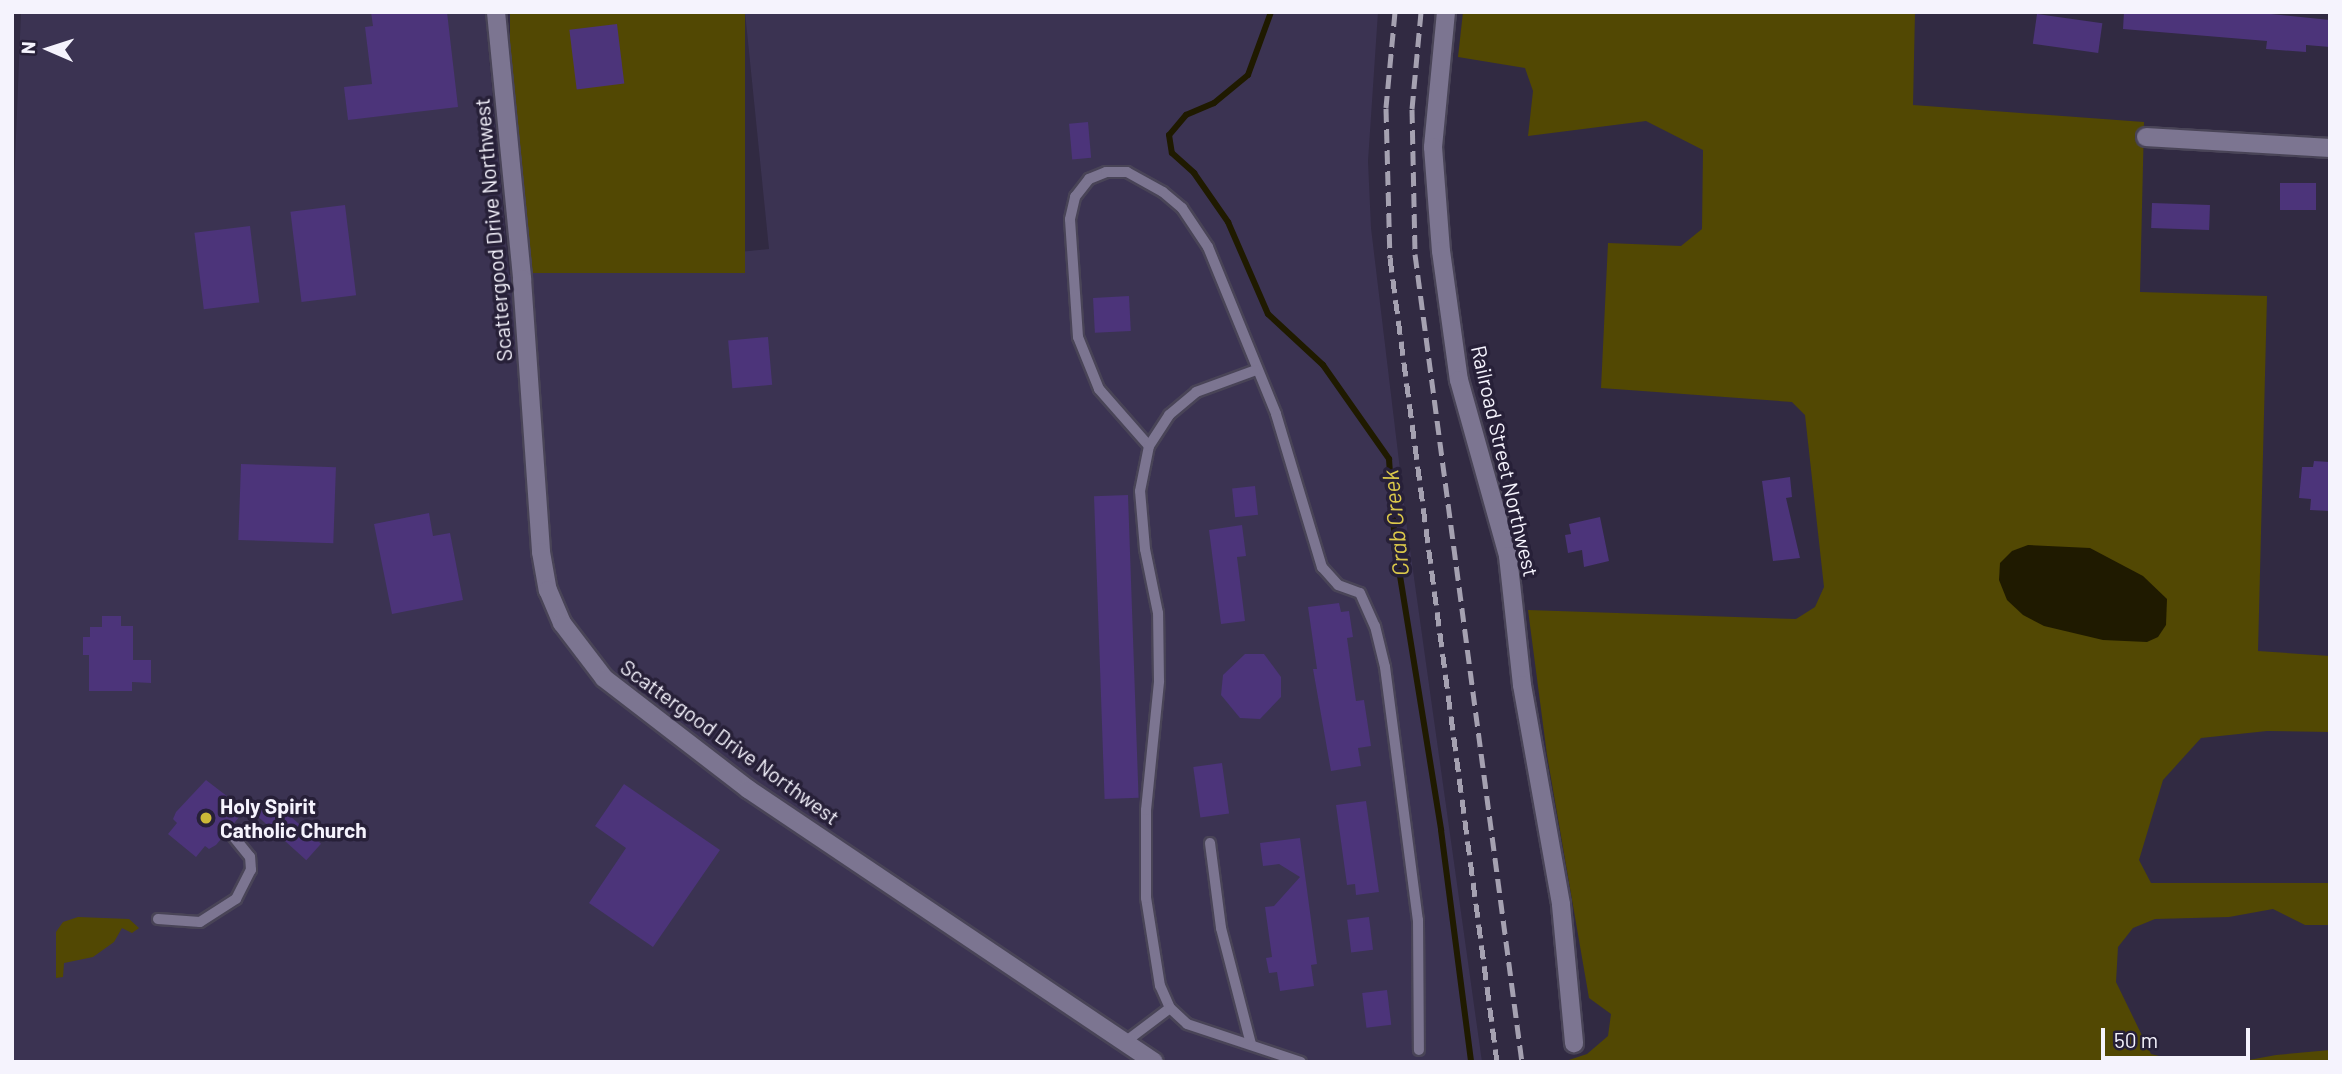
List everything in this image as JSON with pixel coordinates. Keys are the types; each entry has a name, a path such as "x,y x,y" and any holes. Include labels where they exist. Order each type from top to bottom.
{"street":[{"name":"Scattergood Drive Northwest","path":"496,12 522,279 541,552 548,590 562,623 604,678 640,709 748,789 1154,1062"},
{"name":"Railroad Street Northwest","path":"1446,12 1433,147 1441,251 1459,380 1508,555 1522,685 1561,905 1574,1043"},
{"path":"2146,136 2330,148"}],"lane":[{"path":"1149,446 1099,389 1078,337 1070,219 1075,197 1089,179 1105,172 1127,172 1144,179 1182,208 1208,247 1276,414 1322,567 1338,585 1360,593 1382,657 1418,920 1419,1050"},
{"path":"1256,370 1196,392 1169,415 1149,446 1140,491 1145,549 1158,614 1158,681 1146,810 1146,898 1160,986 1170,1008 1187,1024 1301,1062"},
{"path":"158,919 200,922 215,917 236,899 251,870 250,857 232,835"},
{"path":"1210,843 1221,928 1251,1044"},
{"path":"1125,1042 1170,1008"}],"shaded area":[{"path":"21,12 485,12 509,275 769,249 745,12 1378,12 1368,161 1371,228 1407,528 1482,1062 12,1062 12,235"},
{"path":"510,12 745,12 745,273 510,273"},
{"path":"1463,12 1915,12 1913,105 2144,122 2140,292 2267,296 2258,651 2330,656 2330,732 2267,731 2201,738 2163,780 2139,860 2151,883 2330,883 2330,925 2305,925 2273,909 2229,917 2155,919 2133,928 2118,947 2116,982 2151,1054 2183,1062 1563,1062 1587,1054 1608,1036 1611,1014 1589,998 1547,755 1528,610 1796,619 1815,607 1824,587 1805,415 1792,402 1601,388 1608,243 1681,246 1702,229 1703,150 1646,121 1528,136 1533,91 1525,68 1458,57"},
{"path":"2028,545 2090,548 2143,576 2167,599 2166,625 2158,637 2147,642 2103,640 2044,626 2023,615 2007,600 1999,580 2000,563 2012,551"},
{"path":"78,917 129,919 139,928 132,933 122,928 114,942 93,957 64,963 63,977 56,978 56,932 63,922"},
{"path":"2330,1050 2330,1062 2238,1062 2276,1055"}],"building":[{"path":"371,12 447,12 458,107 348,120 344,87 372,84 365,27 373,26"},
{"path":"2124,12 2252,12 2330,20 2330,47 2306,45 2306,52 2266,49 2267,41 2123,29"},
{"path":"2037,14 2102,23 2098,53 2033,44"},
{"path":"617,24 624,84 577,89 569,30"},
{"path":"1088,122 1091,158 1072,160 1069,124"},
{"path":"2280,183 2316,183 2316,210 2280,210"},
{"path":"2152,203 2210,205 2209,230 2151,228"},
{"path":"345,205 356,295 302,302 290,212"},
{"path":"250,226 259,302 204,309 194,233"},
{"path":"1129,296 1131,331 1095,333 1093,298"},
{"path":"768,337 772,385 732,388 728,340"},
{"path":"2314,461 2330,462 2330,511 2310,510 2311,499 2299,498 2302,467 2313,467"},
{"path":"241,464 336,467 333,543 238,540"},
{"path":"1790,477 1792,497 1786,498 1800,558 1773,561 1762,481"},
{"path":"1255,486 1258,515 1235,517 1232,488"},
{"path":"1128,495 1139,798 1105,799 1094,496"},
{"path":"429,513 433,536 450,533 463,600 392,614 374,524"},
{"path":"1600,517 1609,561 1584,567 1582,550 1568,553 1565,535 1571,534 1569,524"},
{"path":"1242,525 1246,556 1237,557 1245,621 1221,624 1209,530"},
{"path":"1339,603 1341,612 1349,611 1353,637 1347,638 1356,701 1364,700 1371,746 1358,748 1361,766 1331,771 1313,669 1317,669 1308,607"},
{"path":"102,616 121,616 121,626 133,626 133,660 151,660 151,683 132,682 132,691 89,691 89,655 83,655 83,637 90,637 90,627 102,627"},
{"path":"1245,654 1264,654 1281,677 1281,697 1260,719 1240,718 1221,695 1223,675"},
{"path":"1222,763 1229,814 1200,818 1193,767"},
{"name":"Holy Spirit Catholic Church","path":"206,780 245,810 216,845 209,849 205,846 196,857 168,834 177,823 173,819 176,812"},
{"path":"624,784 720,850 653,947 589,903 626,848 595,826"},
{"path":"269,797 321,844 306,860 254,813"},
{"path":"1366,801 1379,892 1356,895 1355,884 1347,885 1336,805"},
{"path":"1300,838 1317,964 1311,965 1314,986 1280,991 1277,972 1269,973 1266,958 1272,957 1265,907 1274,906 1300,877 1279,864 1263,866 1260,843"},
{"path":"1369,917 1373,950 1351,952 1347,920"},
{"path":"1387,990 1391,1025 1366,1028 1362,993"}],"waterway":[{"name":"Crab Creek","path":"1271,12 1248,75 1214,103 1186,115 1169,135 1172,153 1194,173 1228,222 1268,314 1323,365 1389,459 1395,545 1441,830 1471,1062"}],"railway":[{"path":"1395,12 1386,108 1390,258 1497,1062"},
{"path":"1421,12 1412,109 1415,254 1522,1062"}],"place":[{"name":"Holy Spirit Catholic Church","path":"206,818"}]}
